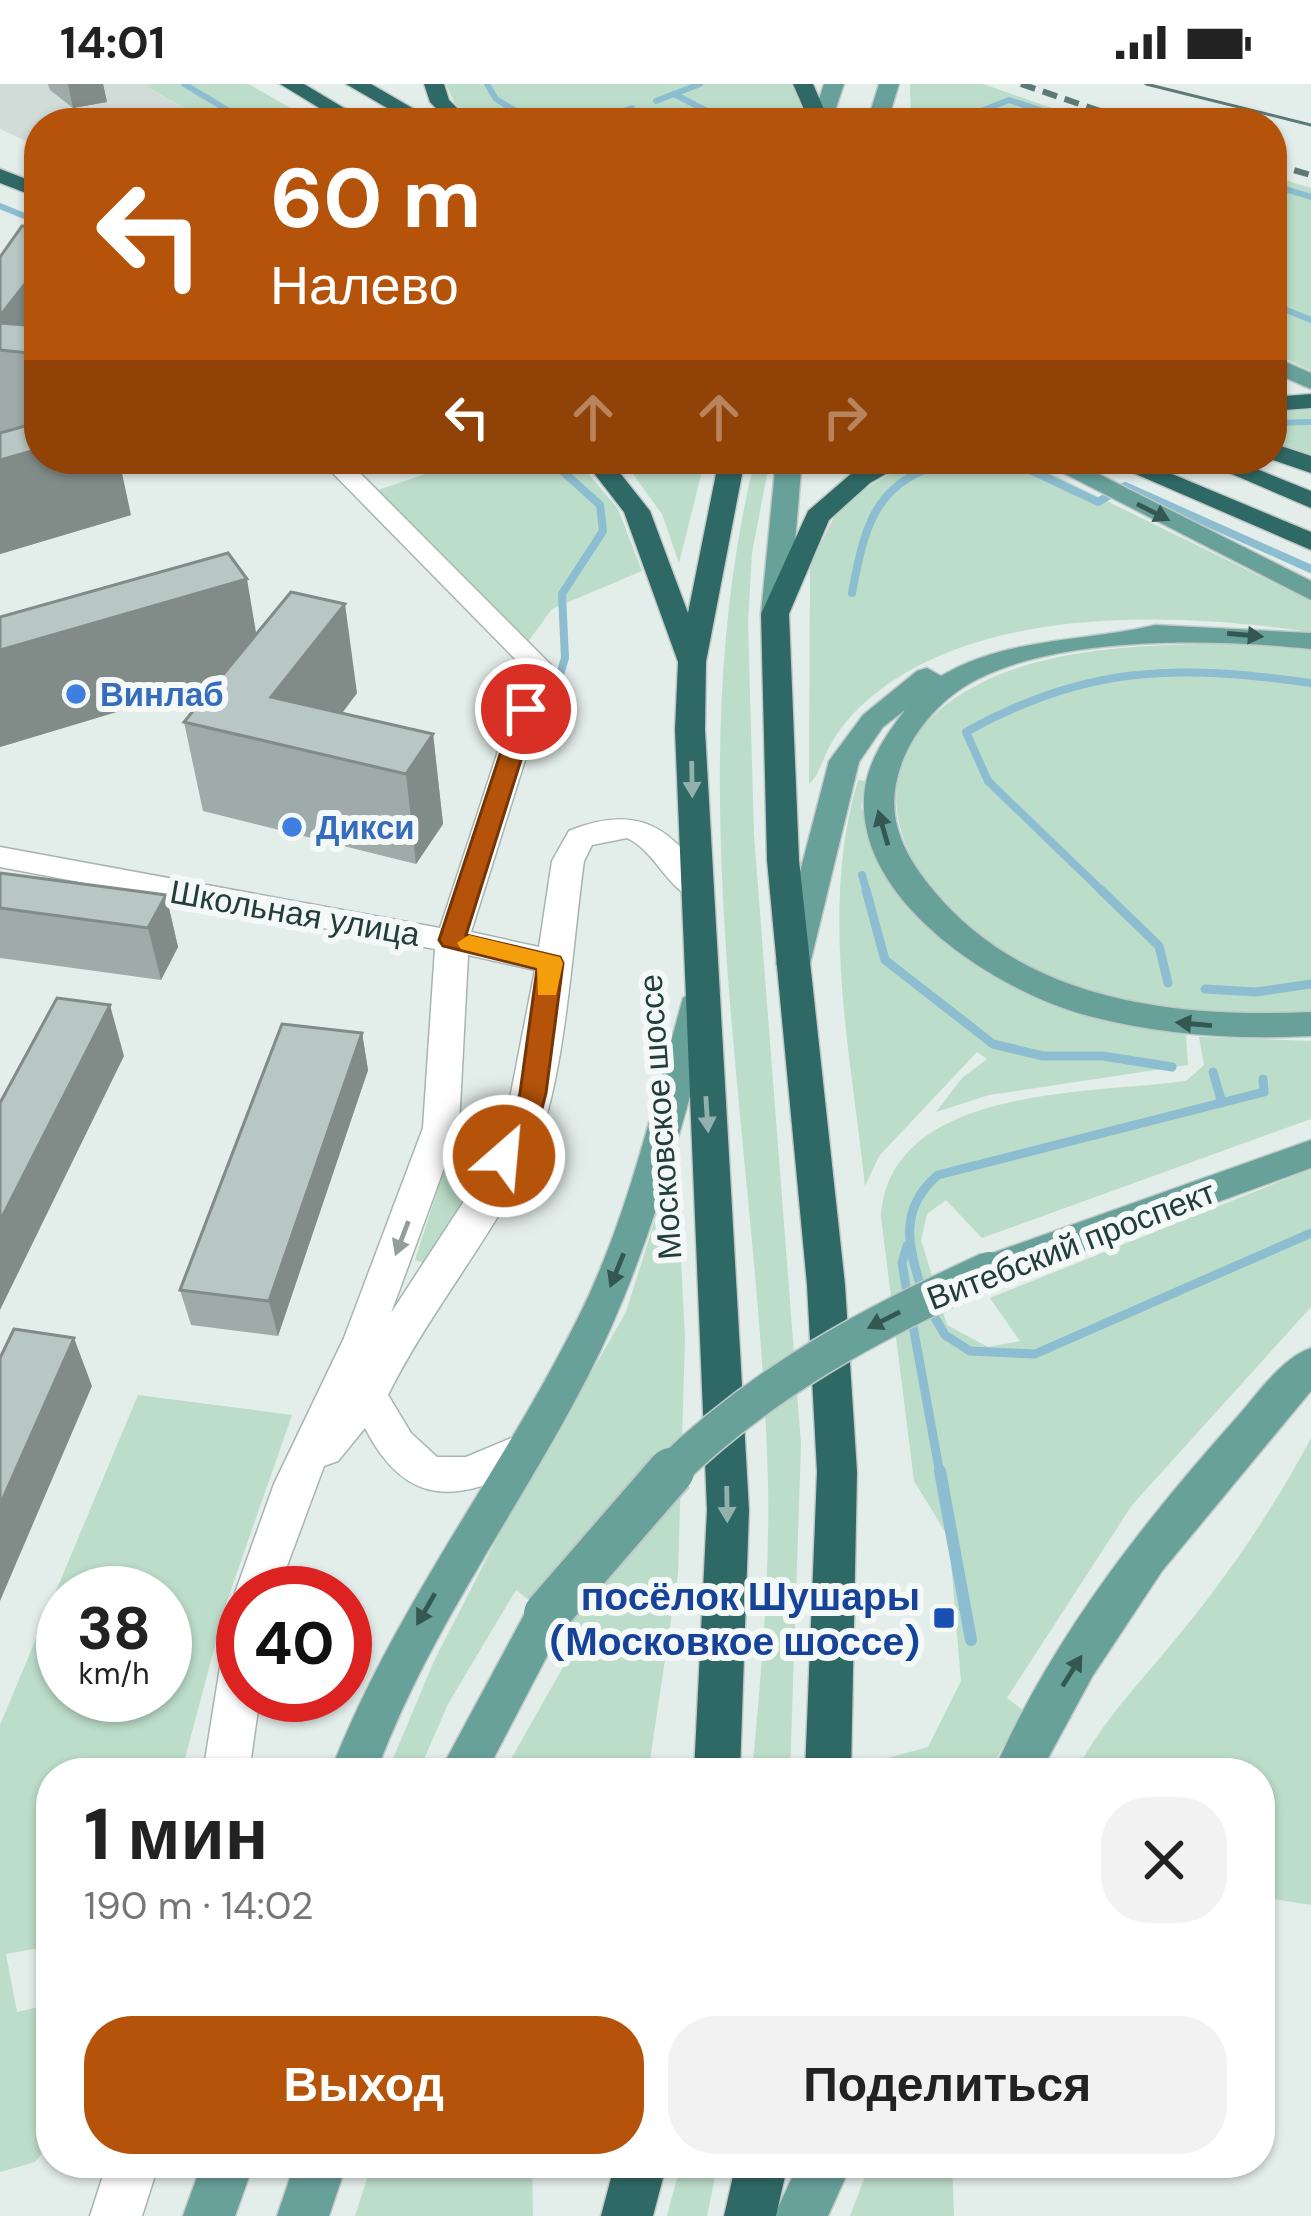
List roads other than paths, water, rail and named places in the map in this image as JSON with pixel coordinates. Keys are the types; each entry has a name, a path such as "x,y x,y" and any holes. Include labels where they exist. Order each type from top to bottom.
{"highway":[{"path":"290,84 331,108"},
{"path":"356,84 400,108"},
{"path":"264,87 316,100"},
{"path":"608,474 637,511 692,662"},
{"name":"Московское шоссе","path":"718,1758 728,1510 694,887 692,662 729,474"},
{"path":"828,1758 837,1472 826,1285 791,973 775,614 817,518 869,474"},
{"path":"1150,474 1311,542"},
{"path":"1247,474 1311,500"},
{"path":"627,2216 636,2178"},
{"path":"750,2216 759,2178"}],"main road":[{"path":"775,614 788,474"},
{"path":"1079,474 1311,592"},
{"path":"791,973 844,760 873,721 931,674 988,652 1077,635 1174,633 1311,641"},
{"path":"1174,633 1049,651 976,669 950,685 902,731 883,769 876,813 883,837 920,900 943,923 1009,970 1042,986 1147,1018 1273,1028 1311,1024"},
{"path":"359,1758 395,1663 599,1315 633,1232 700,998"},
{"name":"Витебский проспект","path":"470,1758 547,1614 612,1536 715,1428 818,1356 989,1270 1311,1154"},
{"path":"1023,1758 1043,1717 1111,1609 1251,1426 1311,1364"},
{"path":"209,2216 223,2178"},
{"path":"303,2216 316,2178"},
{"path":"800,2216 819,2178"}],"street":[{"path":"347,474 540,668 452,940 551,963"},
{"name":"Школьная улица","path":"295,1484 368,1395 399,1334 518,1147 533,1093 568,860 580,838 621,826 654,834 694,887"},
{"name":"Школьная улица","path":"0,856 452,940 441,1128 363,1338 295,1484 266,1566"},
{"path":"441,1128 454,1149 476,1159 504,1156 518,1147"},
{"path":"368,1395 401,1457 422,1471 467,1476 521,1451"},
{"path":"228,1758 234,1722"},
{"path":"116,2216 128,2178"}],"waterway":[{"path":"184,84 224,108"},
{"path":"487,84 496,99 511,108"},
{"path":"674,94 700,84"},
{"path":"656,101 674,94"},
{"path":"674,94 701,108"},
{"path":"989,108 1009,100 1034,108"},
{"path":"1287,190 1311,197"},
{"path":"0,206 24,216"},
{"path":"1287,310 1311,320"},
{"path":"1287,423 1309,422"},
{"path":"539,744 565,658 562,594 603,531 600,505 566,474"},
{"path":"852,593 870,523 893,490 916,474"},
{"path":"1039,474 1098,502 1125,486 1311,569"},
{"path":"1104,893 988,781 966,732 1052,693 1133,675 1217,673 1311,683"},
{"path":"862,875 867,893"},
{"path":"866,890 885,960 993,1044 1043,1056 1103,1056 1172,1067"},
{"path":"1101,890 1159,946 1168,983"},
{"path":"1205,989 1256,992 1311,984"},
{"path":"1213,1072 1222,1103"},
{"path":"1222,1103 1264,1092 1263,1079"},
{"path":"922,1290 910,1228 917,1201 938,1175 1222,1103"},
{"path":"928,1306 945,1335 970,1351 1035,1354 1311,1233"},
{"path":"907,1246 902,1263 908,1298"},
{"path":"911,1315 940,1474"},
{"path":"940,1471 971,1640"}],"tram line":[{"path":"1146,84 1243,108"},
{"path":"1287,119 1311,125"}],"railway":[{"path":"1021,84 1091,108"},
{"path":"1287,168 1311,175"}],"place":[{"name":"Винлаб","path":"76,694"},
{"name":"Дикси","path":"292,827"},
{"name":"посёлок Шушары (Московкое шоссе)","path":"944,1618"}]}
